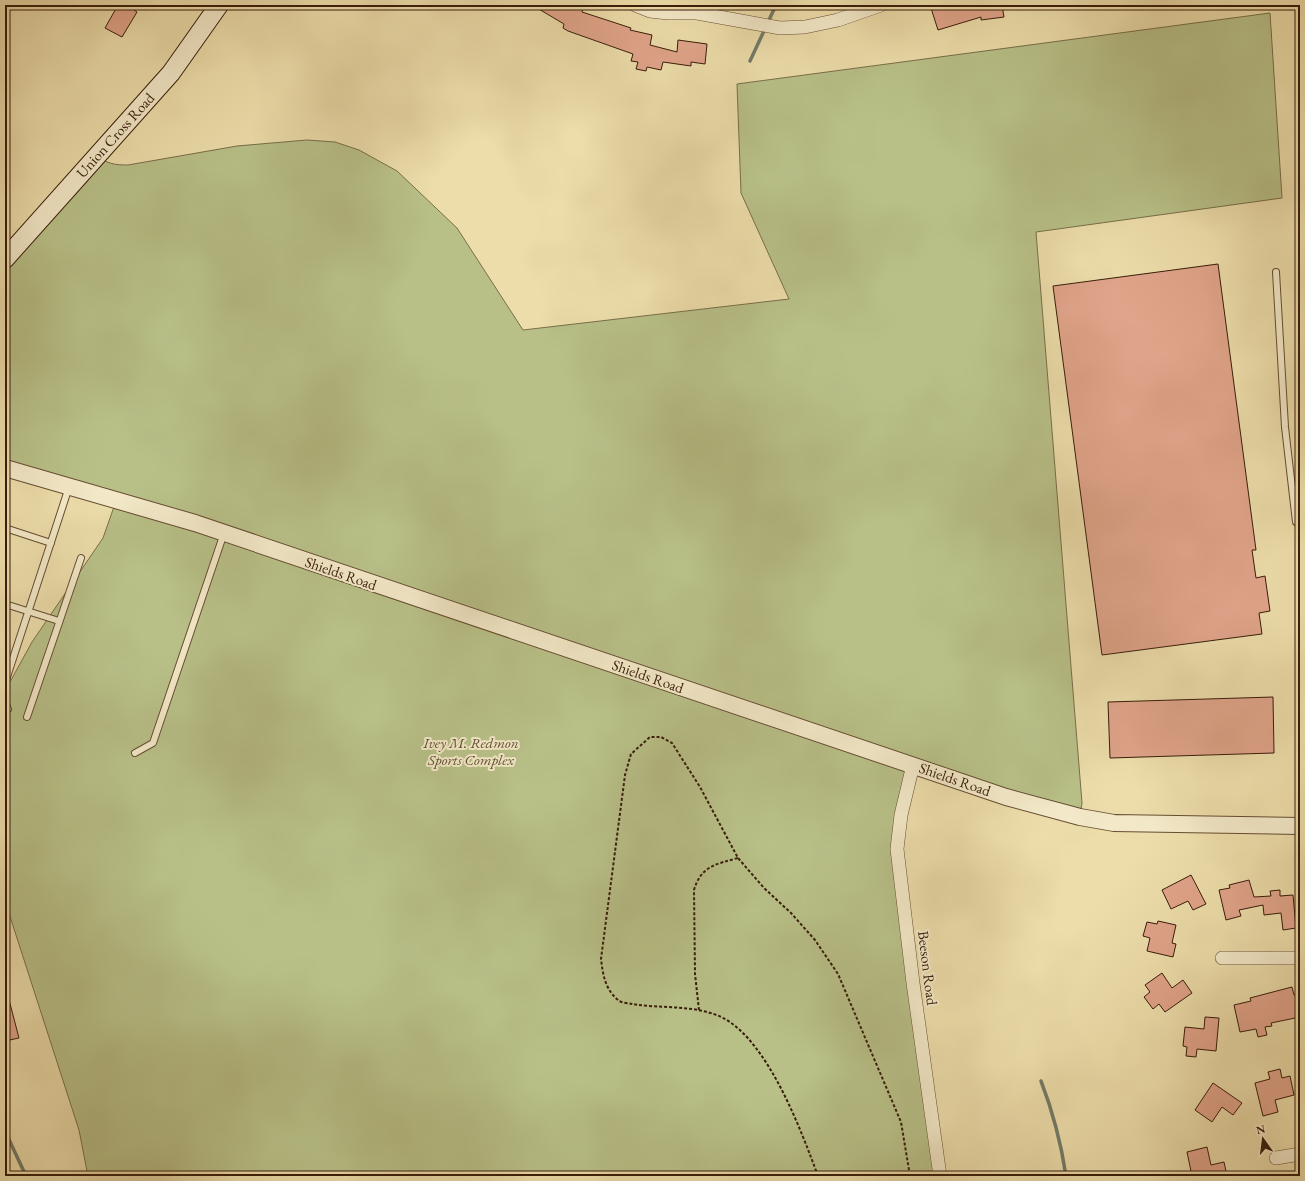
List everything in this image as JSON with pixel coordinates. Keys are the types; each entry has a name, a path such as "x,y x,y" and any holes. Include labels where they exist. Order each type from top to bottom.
{"main road":[{"name":"Union Cross Road","path":"5,259 171,73 219,5"}],"street":[{"path":"635,5 650,11 662,13 698,9 780,28 804,27 838,20 881,5"},
{"name":"Shields Road","path":"5,468 224,534 1006,797 1095,820 1114,823 1300,826"},
{"name":"Beeson Road","path":"913,765 901,815 897,849 913,983 940,1176"},
{"path":"1222,958 1300,958"},
{"path":"1276,1158 1300,1154"}],"lane":[{"path":"1276,272 1285,427 1296,522"},
{"path":"5,683 69,487"},
{"path":"5,528 51,543"},
{"path":"135,753 153,743 224,534"},
{"path":"28,717 81,558"},
{"path":"5,604 59,621"},
{"path":"5,702 8,709"}],"path":[{"path":"818,1176 786,1097 762,1057 741,1032 724,1019 699,1010 643,1006 619,1001 609,990 603,977 601,959 625,775 631,754 650,737 661,737 672,744 700,787 738,858 764,888 791,912 815,940 838,974 901,1122 910,1176"},
{"path":"699,1010 695,974 694,890 697,879 703,872 712,866 738,858"}],"green space":[{"name":"Ivey M. Redmon Sports Complex","path":"1270,13 1282,198 1036,232 1082,803 1080,817 913,765 897,849 940,1176 88,1176 79,1130 5,901 5,691 32,642 103,538 116,501 5,468 5,259 97,156 112,164 128,165 237,146 307,140 335,142 359,150 397,171 457,228 523,330 789,299 741,193 737,84"}],"building":[{"path":"118,5 137,5 134,10 137,12 122,37 105,28"},
{"path":"532,5 584,5 582,12 631,28 630,30 652,35 650,45 677,52 678,40 707,44 705,64 691,62 691,66 663,62 661,70 647,67 646,71 636,69 638,62 631,61 633,54 568,31 563,28 564,24"},
{"path":"930,5 1002,5 1004,17 981,20 981,17 938,30"},
{"path":"1218,264 1256,550 1252,550 1256,578 1265,576 1270,611 1259,613 1262,634 1102,655 1053,286"},
{"path":"1273,697 1274,753 1110,758 1108,702"},
{"path":"1191,875 1206,904 1193,910 1188,901 1171,909 1162,890"},
{"path":"1249,880 1254,897 1271,896 1270,891 1280,890 1280,896 1293,895 1296,928 1283,930 1281,913 1264,915 1263,905 1239,910 1241,916 1226,920 1219,890 1230,888 1229,885"},
{"path":"1158,921 1176,925 1172,943 1176,944 1173,957 1147,951 1150,938 1143,936 1147,922 1157,924"},
{"path":"1162,973 1172,988 1183,980 1192,993 1165,1012 1159,1004 1153,1009 1144,997 1150,992 1145,985"},
{"path":"1292,987 1294,995 1300,994 1300,1017 1271,1023 1272,1026 1265,1027 1267,1035 1258,1037 1256,1029 1240,1032 1234,1005 1251,1001 1250,998"},
{"path":"5,996 8,996 19,1038 5,1041"},
{"path":"1205,1017 1219,1018 1216,1051 1197,1049 1196,1057 1186,1056 1187,1047 1183,1046 1185,1027 1204,1029"},
{"path":"1280,1069 1282,1078 1290,1076 1294,1095 1275,1100 1278,1112 1263,1116 1255,1083 1270,1079 1268,1072"},
{"path":"1213,1083 1242,1103 1233,1115 1222,1107 1212,1122 1195,1110"},
{"path":"1207,1147 1211,1165 1224,1162 1227,1176 1192,1176 1187,1152"}],"waterway":[{"path":"750,61 776,5"},
{"path":"1041,1081 1056,1128 1066,1176"},
{"path":"5,1131 26,1176"}]}
